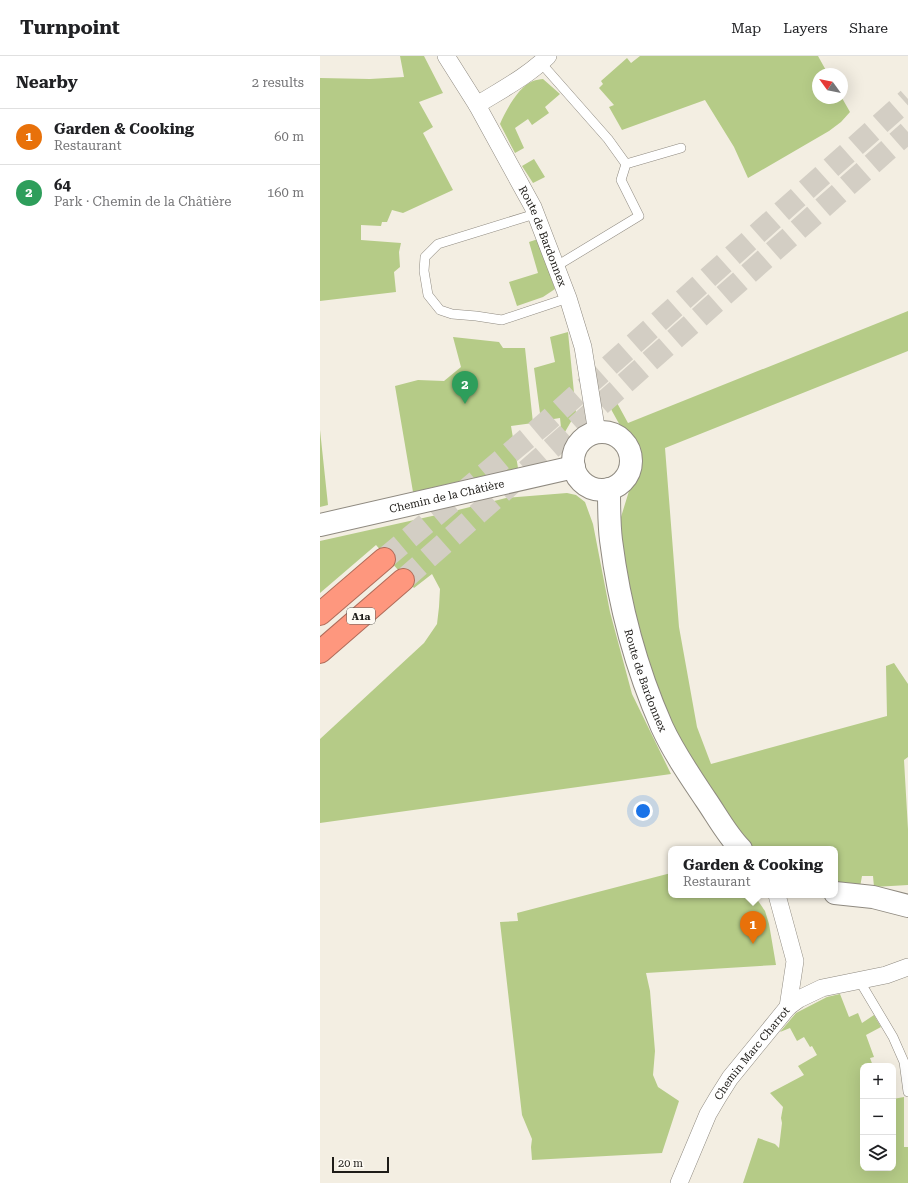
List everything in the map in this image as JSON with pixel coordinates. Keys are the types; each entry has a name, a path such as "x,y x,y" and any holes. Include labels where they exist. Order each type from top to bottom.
{"highway":[{"name":"A1a","path":"320,614 384,559"},
{"name":"A1a","path":"320,652 403,580"}],"street":[{"name":"Route de Bardonnex","path":"446,56 477,105 536,214 568,298 583,347 597,433"},
{"path":"477,105 545,60"},
{"path":"597,433 611,434 618,437 628,448 630,455 631,462 625,478 619,484 609,489 596,489 585,484 578,476 574,467 575,452 580,443 586,437 597,433"},
{"name":"Chemin de la Châtière","path":"320,526 574,467"},
{"name":"Route de Bardonnex","path":"609,489 611,540 624,615 652,702 679,760 739,846"},
{"path":"838,893 902,901"},
{"name":"Chemin Marc Charrot","path":"678,1183 708,1114 718,1097 730,1078 788,1007 795,961 778,898"},
{"path":"788,1007 799,999 822,988 886,975 908,967"}],"lane":[{"path":"545,60 626,164"},
{"path":"626,164 681,148"},
{"path":"555,267 640,216 621,180 626,164"},
{"path":"536,214 438,244 425,257 424,271 428,295 440,310 452,314 502,320 568,298"},
{"path":"860,980 893,1037 904,1062 908,1092"}],"green space":[{"path":"400,56 424,56 443,93 419,102 433,127 423,133 453,190 403,213 392,210 387,222 382,222 381,226 361,225 361,240 401,243 399,252 400,267 394,272 396,292 320,301 320,78 370,79 404,77"},
{"path":"640,56 818,56 825,68 812,68 812,104 845,104 850,112 841,122 829,131 748,178 734,147 705,100 622,130 609,107 614,105 599,88 603,84 601,81 627,58 631,63"},
{"path":"543,79 560,94 545,107 549,113 532,125 528,119 515,128 524,148 515,153 500,124 509,106 518,93 533,81"},
{"path":"534,159 545,177 533,183 522,166"},
{"path":"538,239 555,289 543,297 517,306 509,282 538,273 529,242"},
{"path":"908,311 908,351 665,448 679,627 697,727 711,764 887,716 886,666 894,663 908,684 908,757 904,760 908,829 908,885 874,887 873,876 862,876 860,887 838,883 838,846 751,846 737,828 682,744 656,688 634,618 621,547 621,517 636,473 638,459 631,440 622,429 603,390 610,390 628,423"},
{"path":"568,332 576,413 562,437 560,418 541,421 534,368 555,362 550,337"},
{"path":"453,337 499,342 503,348 525,348 533,423 511,426 518,468 413,492 395,386 418,380 444,381 461,367"},
{"path":"320,430 328,505 320,507"},
{"path":"567,493 576,495 585,502 593,524 610,612 632,694 671,774 320,823 320,739 424,643 437,624 440,589 432,574 414,588 376,545 320,593 320,541 506,498"},
{"path":"668,874 668,898 756,898 765,911 769,924 776,965 646,973 650,991 655,1051 653,1075 658,1087 679,1101 662,1153 532,1160 532,1139 522,1115 500,922 518,921 517,913"},
{"path":"840,994 849,1017 858,1013 862,1023 874,1015 881,1027 866,1035 874,1057 870,1058 872,1063 860,1063 860,1171 896,1171 896,1098 904,1097 904,1147 908,1147 908,1183 743,1183 758,1138 775,1144 779,1148 783,1107 770,1093 804,1075 798,1066 817,1055 812,1046 810,1047 804,1037 797,1041 790,1028 780,1032 796,1013 827,997"}],"tunnel":[{"path":"384,559 543,425 908,99"},
{"path":"403,580 908,132"}],"place":[{"name":"64","path":"465,404"},
{"name":"Garden & Cooking","path":"753,944"}]}
